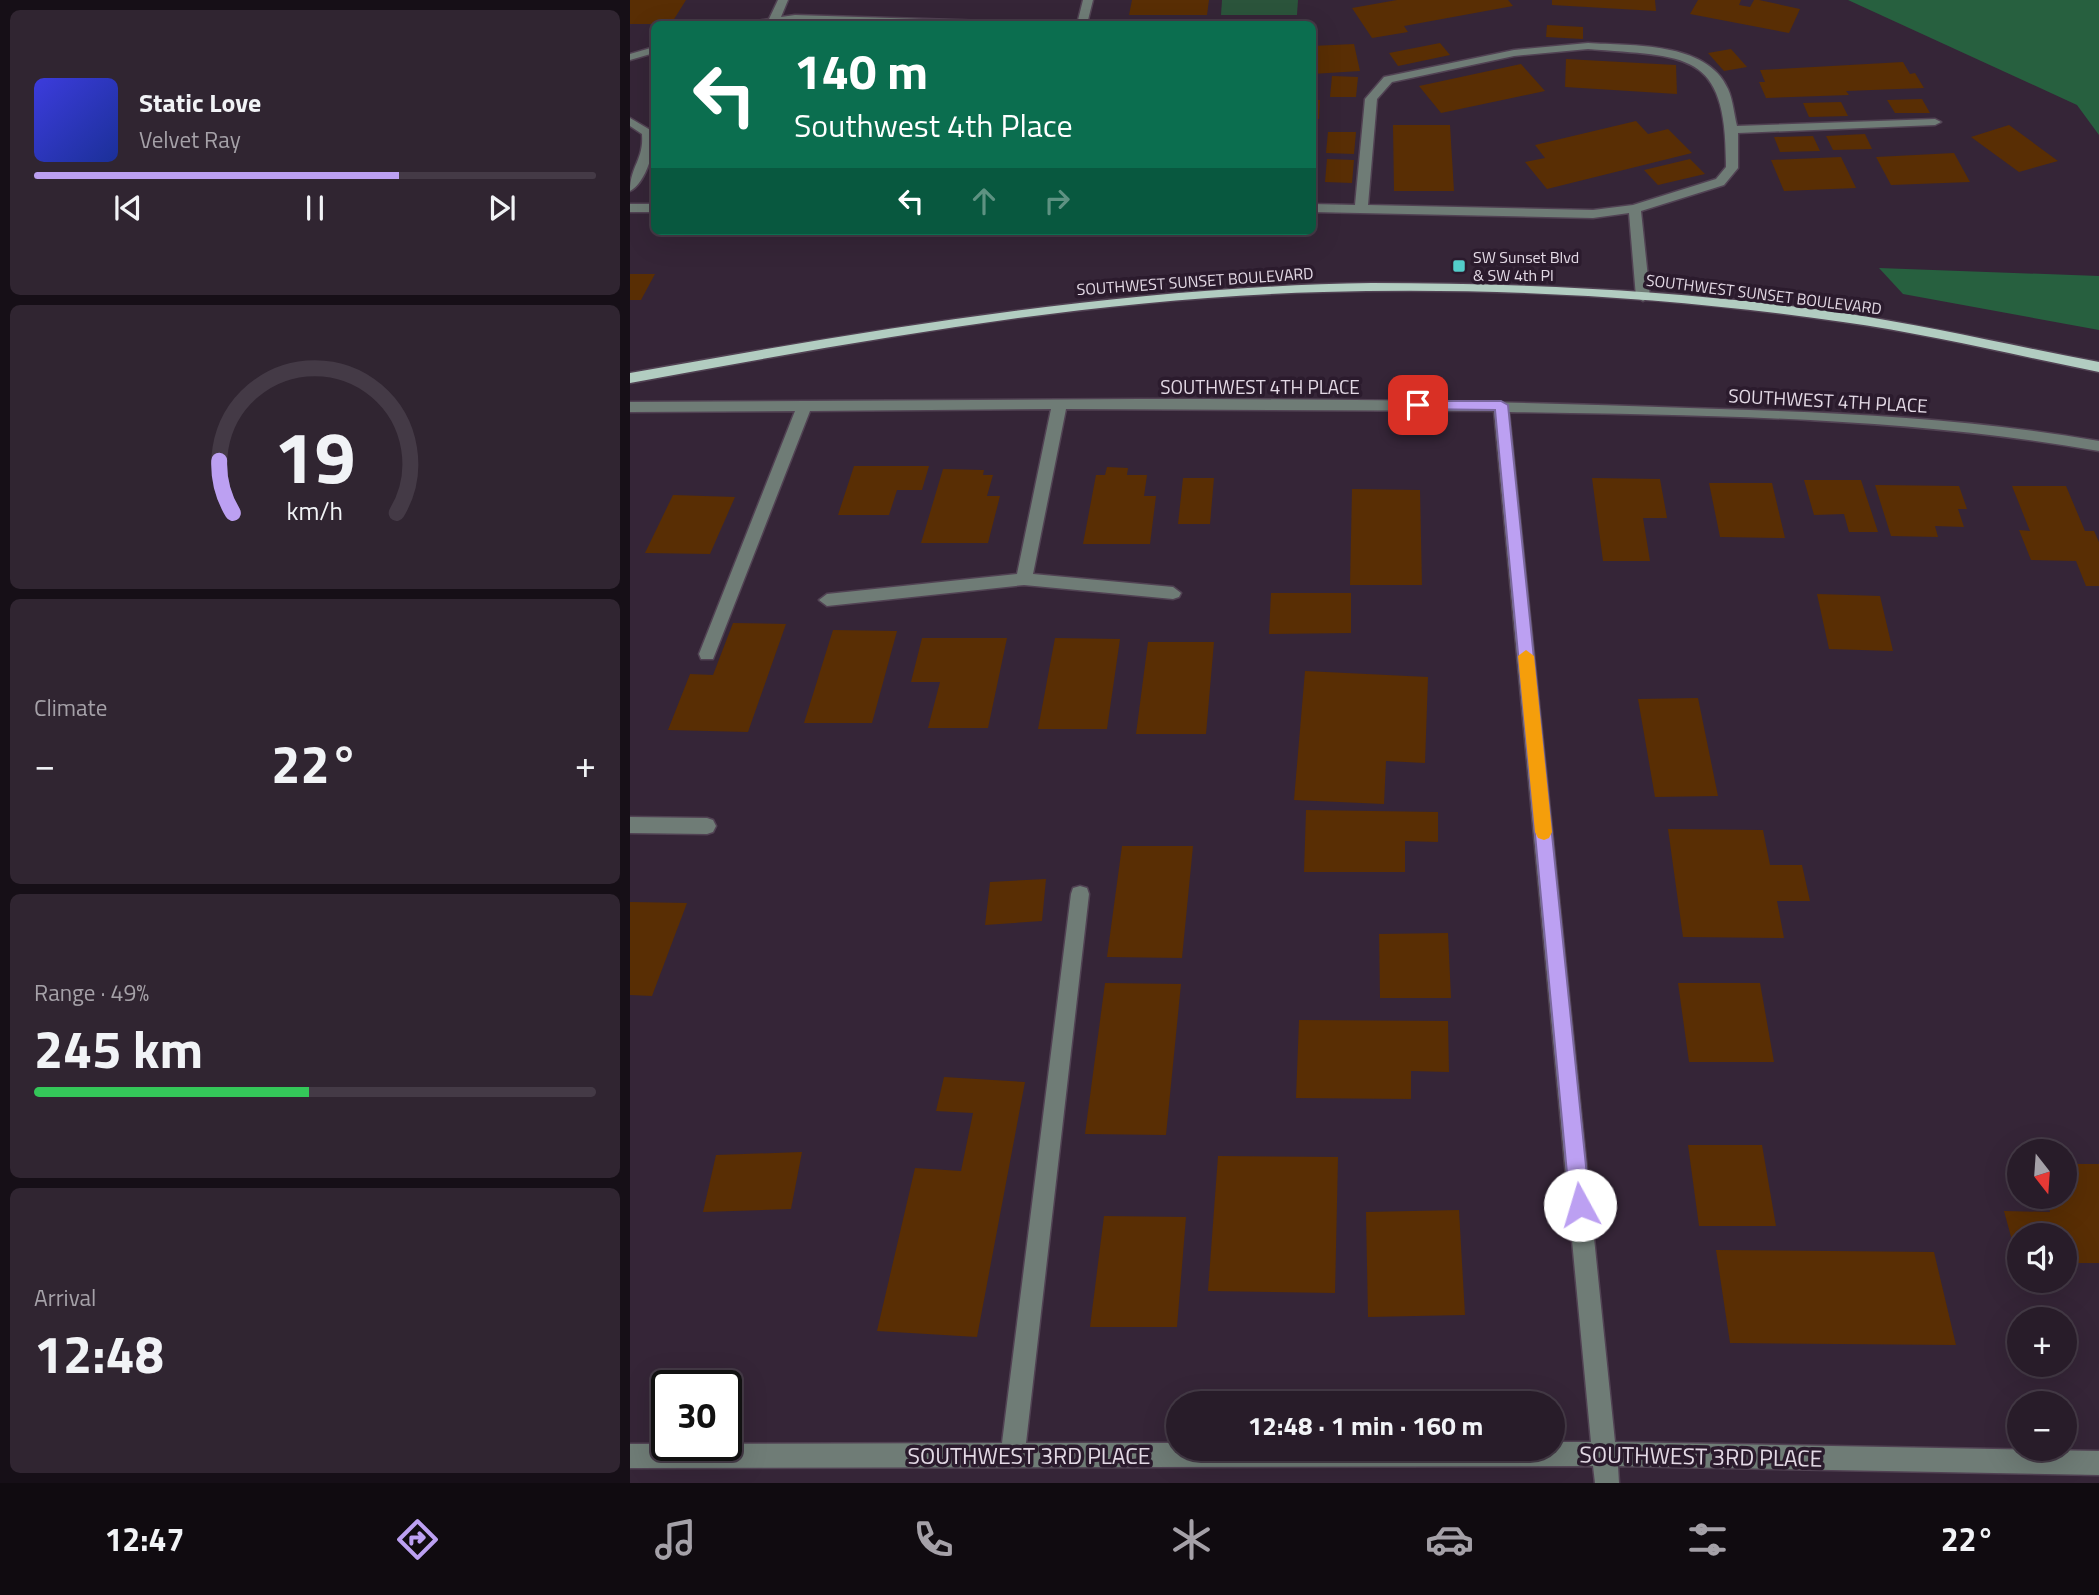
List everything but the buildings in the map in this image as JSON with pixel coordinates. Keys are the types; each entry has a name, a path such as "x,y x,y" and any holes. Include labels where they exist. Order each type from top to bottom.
{"main road":[{"name":"SOUTHWEST SUNSET BOULEVARD","path":"630,378 833,341 971,320 1271,290 1407,287 1600,293 1864,321 2099,367"}],"street":[{"path":"773,21 783,0"},
{"path":"1083,21 1088,0"},
{"path":"778,21 795,18 891,21"},
{"path":"1316,208 1593,214 1635,209 1720,182 1732,168 1732,130 1722,88 1704,68 1675,53 1576,47 1514,53 1388,79 1371,99 1361,209"},
{"path":"630,57 651,52"},
{"path":"630,121 648,133 651,154 630,187"},
{"path":"1732,130 1935,122"},
{"path":"630,208 651,208"},
{"path":"1635,209 1643,298"},
{"path":"1501,405 1607,1483"},
{"name":"SOUTHWEST 4TH PLACE","path":"630,407 1501,405 1888,420 2054,437 2099,446"},
{"path":"1024,579 1059,406"},
{"path":"707,654 804,407"},
{"path":"827,600 1024,579 1173,593"},
{"path":"630,825 707,826"},
{"path":"1013,1455 1080,894"},
{"name":"SOUTHWEST 3RD PLACE","path":"630,1456 1605,1454 2099,1463"}],"green space":[{"path":"1222,0 1298,0 1297,15 1221,15"},
{"path":"1848,0 2099,0 2099,135 2077,105"},
{"path":"1879,268 2099,276 2099,330 1903,294"}],"slow traffic":[{"path":"1526,656 1544,832"}],"place":[{"name":"SW Sunset Blvd & SW 4th Pl","path":"1459,266"}],"route":[{"path":"1418,405 1501,405 1580,1205"}]}
